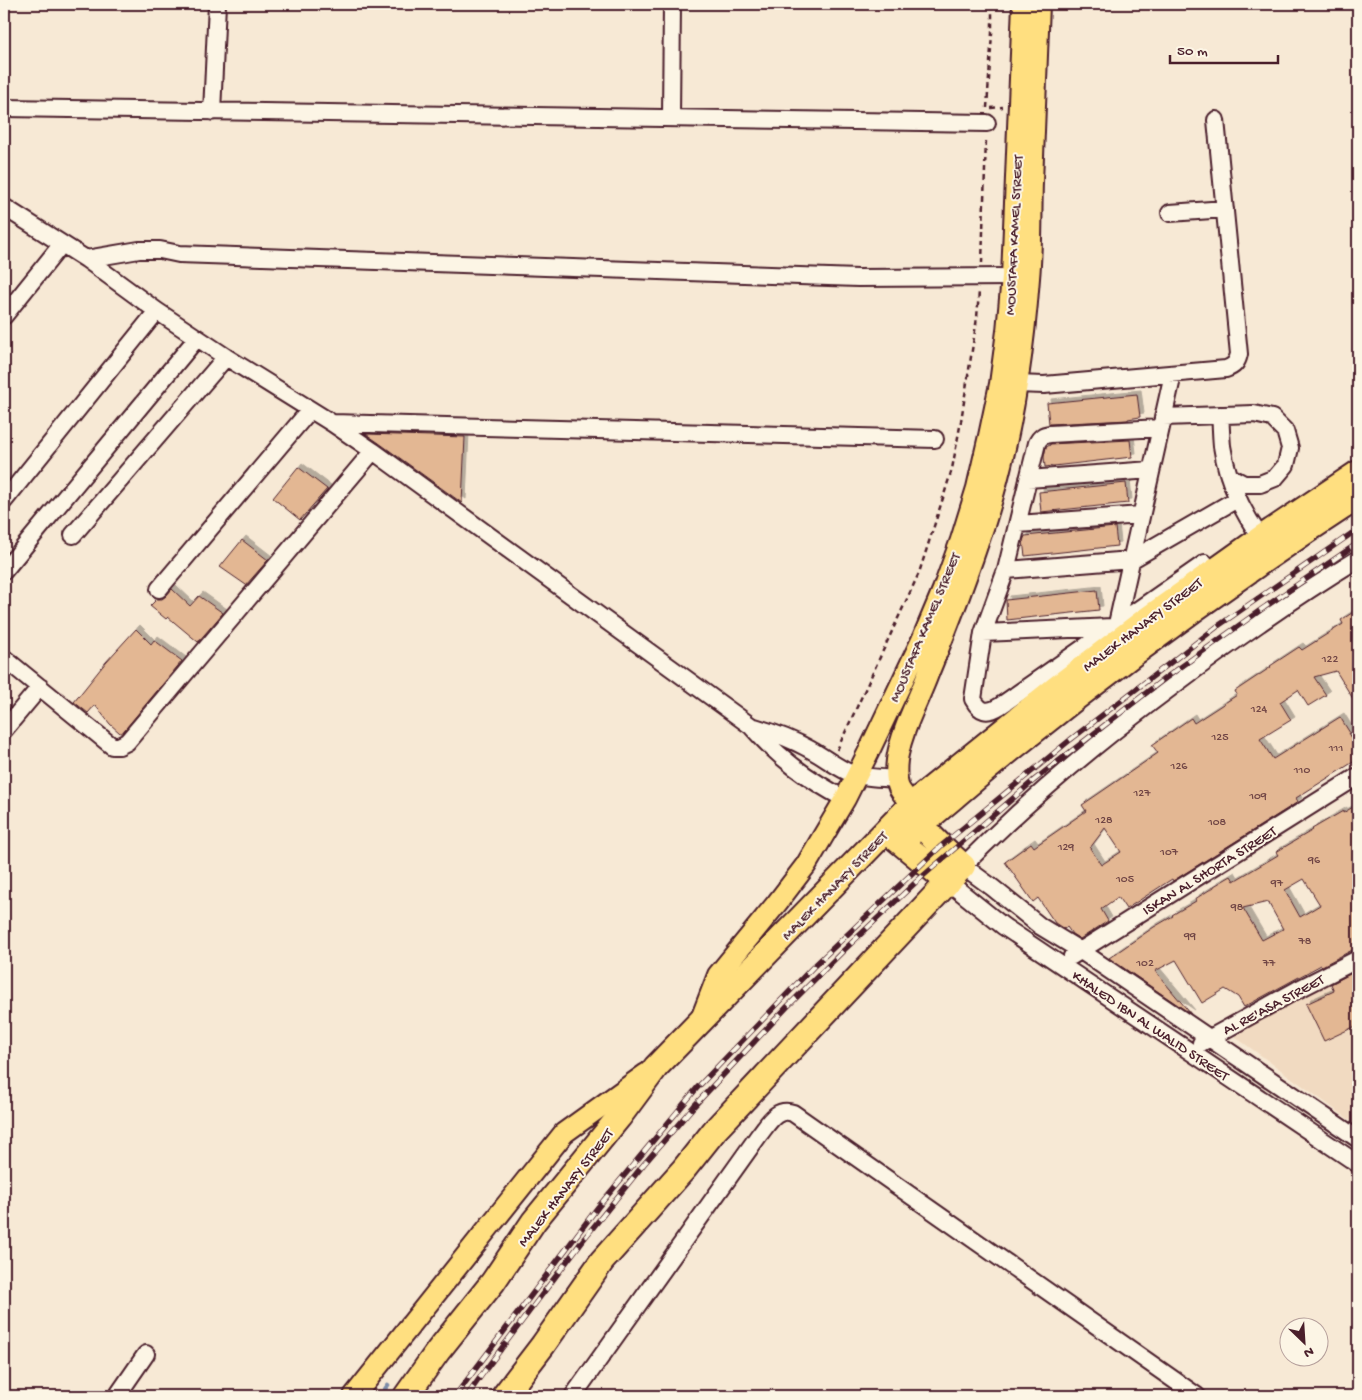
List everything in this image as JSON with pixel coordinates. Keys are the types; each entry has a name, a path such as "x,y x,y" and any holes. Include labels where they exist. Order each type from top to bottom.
{"highway":[{"name":"MALEK HANAFY STREET","path":"406,1396 438,1351 493,1282 534,1221 607,1132 656,1068 757,963 1055,689 1174,599 1260,538 1358,473"},
{"name":"MALEK HANAFY STREET","path":"917,814 1037,728 1117,665 1220,590 1358,497"},
{"path":"917,814 955,874"},
{"path":"894,836 955,874"},
{"path":"504,1396 543,1345 602,1261 684,1169 715,1130 955,874"}],"main road":[{"name":"MOUSTAFA KAMEL STREET","path":"700,1022 718,975 806,865 842,768 922,640 961,540 989,436 1000,384 1007,331 1012,278 1023,4"},
{"name":"MOUSTAFA KAMEL STREET","path":"897,779 897,760 904,735 956,606 986,519 1004,447 1016,384 1025,322 1029,276 1040,4"},
{"path":"897,779 899,789 917,814"},
{"path":"354,1396 564,1133 656,1068"}],"street":[{"path":"212,112 217,4"},
{"path":"671,117 672,4"},
{"path":"4,108 671,117 987,115"},
{"path":"1016,384 1044,385 1226,369 1232,367 1237,361 1239,354 1216,120"},
{"path":"4,207 86,259 197,338 373,451 750,726 782,758 832,792"},
{"path":"1170,213 1225,209"},
{"path":"4,316 62,244"},
{"path":"86,259 139,250 160,250 179,254 838,277 1012,278"},
{"path":"4,501 157,311"},
{"path":"4,571 197,338"},
{"path":"73,535 226,357"},
{"path":"1114,626 1131,560 1173,374"},
{"path":"159,589 310,410"},
{"path":"1205,562 992,711 984,711 977,706 973,699 983,633 1006,570 1037,443 1040,438 1044,435 1220,415 1254,414 1272,418 1284,431 1290,448 1286,465 1275,478 1260,484 1244,484 1229,476"},
{"path":"1220,415 1222,446 1229,476 1237,499 1260,538"},
{"path":"332,423 935,439"},
{"path":"4,658 112,746 119,746 127,742 373,451"},
{"path":"1028,479 1151,470"},
{"path":"1006,570 1131,560 1237,499"},
{"path":"1018,524 1141,515"},
{"path":"955,874 1004,826 1049,786 1136,714 1198,666 1266,618 1358,559"},
{"path":"983,633 1114,626"},
{"path":"4,730 40,687"},
{"path":"750,726 793,740 842,768 897,779"},
{"name":"ISKAN AL SHORTA STREET","path":"1060,963 1358,776"},
{"name":"KHALED IBN AL WALID STREET","path":"955,874 993,888 1040,926 1081,951 1358,1139"},
{"name":"KHALED IBN AL WALID STREET","path":"955,874 1003,926 1358,1164"},
{"name":"AL RE'ASA STREET","path":"1188,1051 1358,959"},
{"path":"573,1396 760,1135 775,1115 783,1111 792,1113 1197,1396"},
{"path":"117,1396 146,1354"}],"path":[{"path":"842,768 919,572 952,469 977,318 981,277 992,4"},
{"path":"987,115 1009,107"}],"shaded area":[{"path":"1358,962 1358,1126 1234,1036"}],"building":[{"path":"1137,394 1140,417 1128,420 1049,424 1047,403"},
{"path":"366,434 465,437 462,503 379,443"},
{"path":"1130,440 1132,457 1045,467 1046,447 1050,444"},
{"path":"298,467 327,489 300,520 273,498"},
{"path":"1126,483 1128,503 1041,512 1039,492"},
{"path":"1115,527 1117,546 1025,556 1023,541 1025,536"},
{"path":"242,540 268,560 246,585 220,567"},
{"path":"172,589 190,606 199,596 223,613 198,642 168,617 166,619 150,606 157,599 162,599 166,596"},
{"path":"1097,590 1099,610 1007,620 1006,600"},
{"path":"1358,609 1358,707 1336,671 1314,677 1326,695 1308,706 1298,690 1280,702 1291,720 1260,739 1273,759 1340,717 1358,750 1358,759 1296,798 1298,802 1126,909 1118,897 1101,909 1108,921 1080,939 1072,934 1067,927 1064,929 1055,923 1038,898 1033,902 1005,862 1031,843 1034,847 1086,811 1082,805 1158,753 1152,745 1191,718 1194,723 1237,695 1235,691 1270,666 1299,647 1302,650 1343,624 1341,620","holes":["1105,828 1121,852 1101,865 1090,848"]},
{"path":"136,629 151,644 154,640 182,661 122,733 120,733 95,705 88,713 74,702 106,662"},
{"path":"1358,804 1358,947 1244,1007 1238,997 1225,989 1202,1003 1176,960 1155,971 1191,1014 1109,958 1196,901 1195,899 1214,886 1231,876 1234,881 1278,855 1276,852 1312,829 1343,811 1343,813","holes":["1304,879 1320,905 1300,917 1285,890","1268,902 1283,929 1262,940 1243,908"]},
{"path":"1352,973 1358,987 1358,1025 1324,1041 1306,1004 1334,991 1331,984"}],"waterway":[{"path":"380,1396 388,1385"}],"railway":[{"path":"455,1396 598,1207 697,1088 813,967 941,846 1070,740 1218,626 1358,529"},
{"path":"467,1396 583,1240 644,1164 694,1106 787,1007 844,950 916,882 1033,781 1164,679 1358,543"}]}
